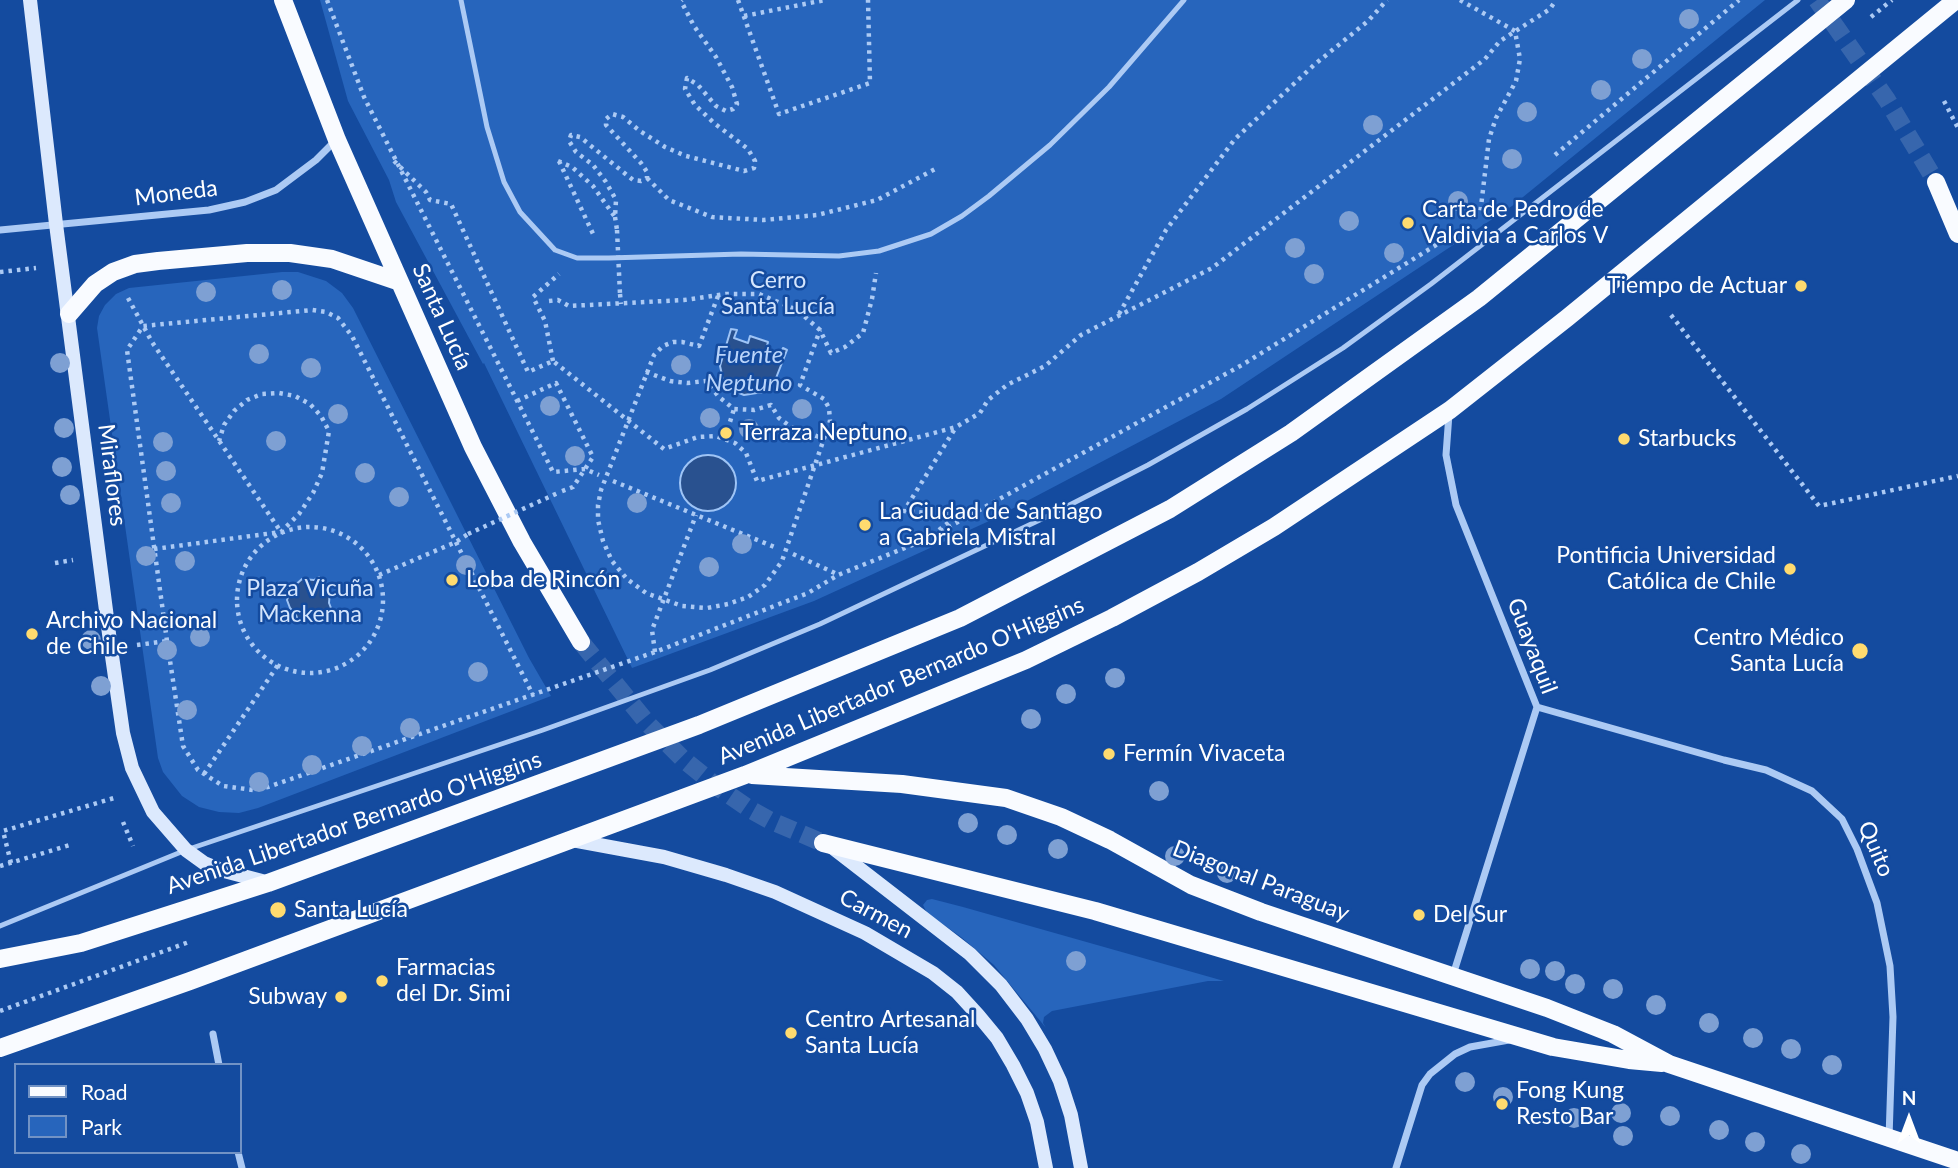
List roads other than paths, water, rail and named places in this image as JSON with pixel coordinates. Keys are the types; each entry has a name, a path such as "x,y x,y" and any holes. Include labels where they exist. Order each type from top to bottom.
{"main road":[{"name":"Miraflores","path":"30,0 111,649 123,733 132,768 153,811 186,850 204,863 268,883"},
{"name":"Santa Lucía","path":"283,0 337,140 473,447 522,542 581,642"},
{"name":"Avenida Libertador Bernardo O'Higgins","path":"0,959 81,943 268,883 699,725 960,618 1170,509 1291,433 1479,298 1846,0"},
{"name":"Avenida Libertador Bernardo O'Higgins","path":"0,1048 120,1007 746,775 1013,666 1198,572 1274,527 1450,410 1567,318 1956,0"},
{"path":"1936,182 1958,234"},
{"path":"69,314 95,284 113,272 135,264 158,261 247,253 290,253 332,259 400,282"},
{"name":"Diagonal Paraguay","path":"746,775 902,784 1006,797 1079,826 1191,885 1261,912 1580,1020 1669,1064 1958,1161"},
{"name":"Carmen","path":"572,840 664,858 775,892 865,933 933,973 957,992 978,1014 1013,1065 1037,1122 1046,1168"},
{"name":"Diagonal Paraguay","path":"826,844 1095,911 1518,1038 1589,1054 1669,1064"},
{"name":"Carmen","path":"826,844 970,954 1001,985 1027,1018 1060,1081 1071,1115 1081,1168"}],"street":[{"name":"Moneda","path":"0,230 209,211 245,202 276,190 316,160 337,140"},
{"name":"Guayaquil","path":"1450,410 1446,455 1456,505 1537,707 1453,976"},
{"name":"Quito","path":"1537,707 1710,757 1766,770 1812,791 1842,820 1857,849 1877,903 1890,966 1893,1017 1889,1138"},
{"path":"212,1034 219,1063"},
{"path":"1396,1168 1422,1085 1430,1074 1455,1054 1470,1047 1518,1038"}],"lane":[{"path":"461,0 486,127 504,183 520,212 555,250 578,258 741,254 839,256 879,251 931,234 962,216 1023,170 1109,87 1184,0"},
{"name":"Avenida Libertador Bernardo O'Higgins","path":"0,926 186,850 543,730 710,670 820,624 1046,517 1148,465 1247,409 1376,324 1798,0"}],"water":[{"name":"Fuente Neptuno","path":"731,329 737,330 734,338 748,343 750,336 768,342 766,350 780,355 783,348 787,350 776,378 763,392 744,395 734,391 723,379 720,366"},
{"path":"708,455 719,457 728,463 734,472 734,494 728,503 719,509 708,511 697,509 688,503 682,494 680,483 682,472 688,463 697,457"},
{"path":"319,577 330,590 331,608 317,618 305,617 298,620 287,600 287,589 302,579 314,580"}],"tunnel":[{"path":"1817,0 1887,100 1936,182"},
{"path":"581,642 649,725 683,759 751,810 823,843"}],"place":[{"name":"Carta de Pedro de Valdivia a Carlos V","path":"1408,223"},
{"name":"Tiempo de Actuar","path":"1801,286"},
{"name":"Terraza Neptuno","path":"726,433"},
{"name":"Starbucks","path":"1624,439"},
{"name":"La Ciudad de Santiago a Gabriela Mistral","path":"865,525"},
{"name":"Pontificia Universidad Católica de Chile","path":"1790,569"},
{"name":"Loba de Rincón","path":"452,580"},
{"name":"Archivo Nacional de Chile","path":"32,634"},
{"name":"Centro Médico Santa Lucía","path":"1860,651"},
{"name":"Fermín Vivaceta","path":"1109,754"},
{"name":"Santa Lucía","path":"278,910"},
{"name":"Del Sur","path":"1419,915"},
{"name":"Farmacias del Dr. Simi","path":"382,981"},
{"name":"Subway","path":"341,997"},
{"name":"Centro Artesanal Santa Lucía","path":"791,1033"},
{"name":"Fong Kung Resto Bar","path":"1502,1104"}],"park label":[{"name":"Cerro Santa Lucía","path":"778,294"},
{"name":"Plaza Vicuña Mackenna","path":"310,602"}]}
